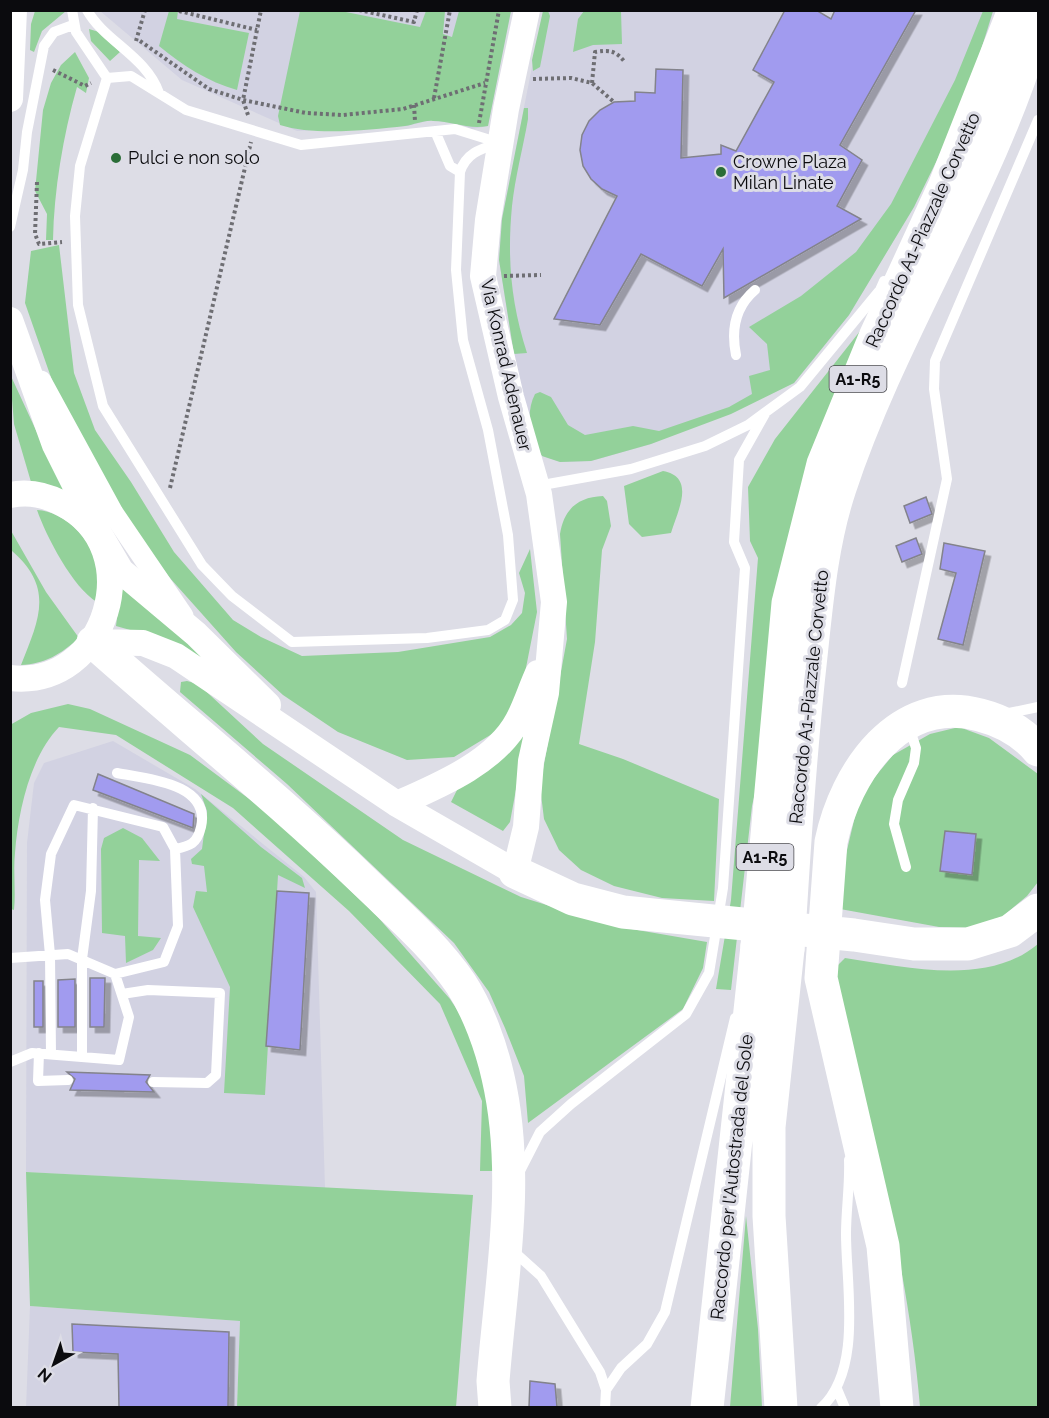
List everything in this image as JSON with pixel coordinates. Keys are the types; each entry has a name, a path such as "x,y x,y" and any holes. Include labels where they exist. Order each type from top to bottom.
{"highway":[{"name":"Raccordo A1-Piazzale Corvetto","path":"772,947 788,603 823,464 934,195 1014,10"},
{"name":"Raccordo A1-Piazzale Corvetto","path":"772,947 798,773 820,570 839,490 876,395 952,233 1025,68 1038,21"},
{"path":"93,642 341,859 422,937 462,985 489,1044 505,1115 510,1203 493,1381 495,1407"},
{"path":"897,1407 883,1246 821,978 831,842 836,821 861,767 891,733 908,723 943,712 982,716 1019,732 1038,750"},
{"path":"515,872 573,898 623,912 854,935 914,944 968,944 1010,931 1038,909"},
{"name":"Raccordo per l'Autostrada del Sole","path":"707,1407 772,947"},
{"name":"Raccordo per l'Autostrada del Sole","path":"772,947 769,1216 781,1407"}],"street":[{"path":"10,99 14,10"},
{"name":"Via Konrad Adenauer","path":"515,872 526,827 531,761 546,693 548,648 554,602 537,486 511,397 483,276 488,220 527,10"},
{"path":"10,320 55,445 103,546 109,579 107,608 93,642 74,660 57,671 16,681"},
{"path":"10,320 113,513 196,634"},
{"path":"10,495 30,493 60,502 83,518 121,571 196,634 257,695 328,759"},
{"path":"93,642 143,643 176,656 397,804 515,872"},
{"name":"Via Konrad Adenauer","path":"397,804 449,781 499,743 517,722 548,648"}],"lane":[{"path":"72,10 73,25 107,78 80,166 75,216 78,305 104,406 202,565 232,596 292,642 427,638 488,630 505,620 513,600 508,536 488,430 464,340 456,270 460,172 464,159 479,149 501,143"},
{"path":"87,10 130,52 155,82 159,93"},
{"path":"10,227 23,170 27,132 44,46 54,32 73,25"},
{"path":"107,78 131,76 186,110 301,145 455,129 501,143"},
{"path":"902,683 947,478 934,389 935,360 1038,120"},
{"path":"435,131 450,166 460,172"},
{"path":"537,486 557,481 587,479 631,469 705,446 748,424 800,387 880,290 889,269"},
{"path":"736,355 733,339 738,310 743,300 754,290"},
{"path":"510,1203 523,1162 540,1132 571,1104 686,1014 709,973 723,888 745,568 734,542 739,460 766,412"},
{"path":"982,716 1019,712 1038,707"},
{"path":"906,867 894,824 898,800 910,778 915,756 916,748 908,723"},
{"path":"117,773 172,784 187,791 199,805 203,817 199,837 191,846 175,849"},
{"path":"10,958 50,955 68,954 115,974 164,962 178,926 175,849 163,827 74,805 51,854 45,900 50,955 51,1054"},
{"path":"82,1057 82,959 91,891 93,808"},
{"path":"606,1390 621,1368 647,1344 665,1312 730,1033 772,947"},
{"path":"10,1062 32,1053 119,1060 129,1017 115,974"},
{"path":"122,994 148,990 220,993 216,1075 207,1083 153,1082"},
{"path":"39,1053 38,1081 68,1080"},
{"path":"821,1407 837,1389 849,1329 846,1239 849,1167 846,1081"},
{"path":"507,1245 541,1276 600,1372 606,1390 605,1407"},
{"path":"837,1389 845,1407"}],"path":[{"path":"243,100 261,10"},
{"path":"359,10 414,22 417,10"},
{"path":"434,98 450,10"},
{"path":"178,11 257,30"},
{"path":"137,39 209,89 243,100 306,113 343,116 403,109 485,83"},
{"path":"592,83 595,52 608,50 617,52 624,61"},
{"path":"47,74 49,65"},
{"path":"513,77 571,78 592,83 614,102"},
{"path":"165,508 207,340 254,130"},
{"path":"37,176 35,234 39,244 76,241"},
{"path":"497,276 541,275"}],"shaded area":[{"path":"100,11 511,11 488,126 472,129 459,124 431,120 407,126 297,131 182,80"},
{"path":"543,11 993,11 987,33 914,207 849,315 794,383 729,407 651,444 591,461 560,462 542,456 535,446 514,354 499,260 502,219"},
{"path":"113,741 195,789 304,877 316,892 325,1188 26,1172 27,843 34,783 44,763"},
{"path":"30,1306 240,1321 237,1407 26,1408"}],"green space":[{"path":"35,11 66,11 42,31 34,52 30,50 31,24"},
{"path":"169,11 178,11 177,19 249,33 237,90 196,72 159,46"},
{"path":"300,11 341,11 420,27 426,11 445,11 443,34 452,37 459,11 511,11 488,126 474,127 430,121 391,128 325,131 280,125 278,116"},
{"path":"543,11 548,11 550,16 540,67 533,71 532,60"},
{"path":"584,11 621,11 622,44 593,45 573,52 578,19"},
{"path":"983,11 993,11 964,105 914,207 849,315 794,383 731,414 651,444 591,461 560,462 542,456 534,441 530,425 532,402 535,394 540,392 551,397 568,425 585,435 633,426 659,431 729,407 752,394 749,376 770,370 767,344 749,327 801,296 856,252 891,204 955,80"},
{"path":"89,29 99,32 120,52 110,61 91,41"},
{"path":"75,52 89,78 86,93 77,87 57,183 53,240 46,240 47,214 35,191 43,110 51,83 61,65"},
{"path":"524,108 528,108 528,119 513,195 510,263 517,316 527,353 514,354 499,260 502,219"},
{"path":"59,245 74,373 95,430 131,482 174,552 233,620 261,637 302,656 398,652 490,637 511,625 522,613 525,593 519,573 530,549 537,612 521,693 497,731 454,757 407,760 338,732 283,695 236,652 169,577 104,488 54,386 25,303 31,251"},
{"path":"864,326 752,806 731,990 716,989 731,900 758,558 750,541 748,487 775,439"},
{"path":"10,374 64,491 31,482 14,424"},
{"path":"663,471 673,474 679,480 682,487 680,505 671,533 642,537 629,524 624,486"},
{"path":"603,496 607,501 611,526 602,550 595,642 579,744 623,759 719,799 714,901 662,898 614,886 581,870 559,850 544,819 540,786 567,639 560,534 565,518 574,506 586,499"},
{"path":"37,510 58,516 84,538 95,558 98,582 97,602 70,574 54,547"},
{"path":"10,529 46,592 79,638 66,649 38,663 21,665 37,618 38,591 34,578 25,564 11,550"},
{"path":"121,586 141,598 213,668 148,635 116,626"},
{"path":"181,682 198,684 263,744 403,840 521,897 614,926 707,942 703,968 683,1009 528,1123 524,1076 505,1028 489,992 454,943 287,784 180,692"},
{"path":"68,704 90,709 190,755 271,815 376,915 450,999 471,1031 492,1101 494,1171 480,1171 482,1101 440,1004 349,911 233,808 116,735 59,727 49,739 33,769 19,820 14,860 14,910 11,909 10,725 31,713"},
{"path":"959,727 989,738 1038,774 1038,882 1027,896 1001,918 975,928 939,927 840,909 839,884 860,795 893,755 930,734"},
{"path":"527,730 510,822 503,831 451,802 458,788"},
{"path":"201,794 261,847 302,878 305,888 278,875 265,1095 224,1093 230,987 193,907 196,891 207,892 204,866 192,864 191,859 202,849 207,811"},
{"path":"123,828 142,838 160,861 139,860 138,936 161,938 153,950 126,963 125,936 102,933 101,849 104,838"},
{"path":"1038,944 1038,1407 920,1407 906,1297 896,1242 833,970 845,958 919,969 971,970 995,966 1018,957"},
{"path":"26,1172 473,1195 456,1407 237,1407 240,1321 30,1306"},
{"path":"746,1216 758,1329 762,1407 730,1407"}],"building":[{"name":"Crowne Plaza Milan Linate","path":"785,10 816,10 831,19 835,10 916,10 840,145 862,160 837,206 861,219 724,298 723,249 702,286 641,254 600,325 554,319 617,196 602,189 591,179 583,166 580,150 582,135 589,121 600,110 614,102 635,101 635,92 655,93 656,69 683,70 681,158 721,154 721,145 736,151 774,82 753,70"},
{"path":"926,497 932,514 910,523 904,506"},
{"path":"916,538 922,554 902,562 896,546"},
{"path":"944,543 985,551 963,645 938,639 956,573 940,569"},
{"path":"98,774 194,814 193,828 93,790"},
{"path":"945,831 976,834 972,875 940,871"},
{"path":"277,891 309,893 300,1050 266,1046"},
{"path":"90,978 105,978 104,1027 90,1027"},
{"path":"75,979 75,1027 58,1027 58,980"},
{"path":"34,981 43,981 43,1027 34,1027"},
{"path":"67,1072 150,1075 146,1082 154,1092 70,1090 75,1079"},
{"path":"72,1324 229,1332 228,1407 119,1407 118,1354 73,1352"},
{"path":"530,1381 555,1384 557,1407 529,1407"}],"place":[{"name":"Pulci e non solo","path":"116,158"},
{"name":"Crowne Plaza Milan Linate","path":"721,172"}]}
